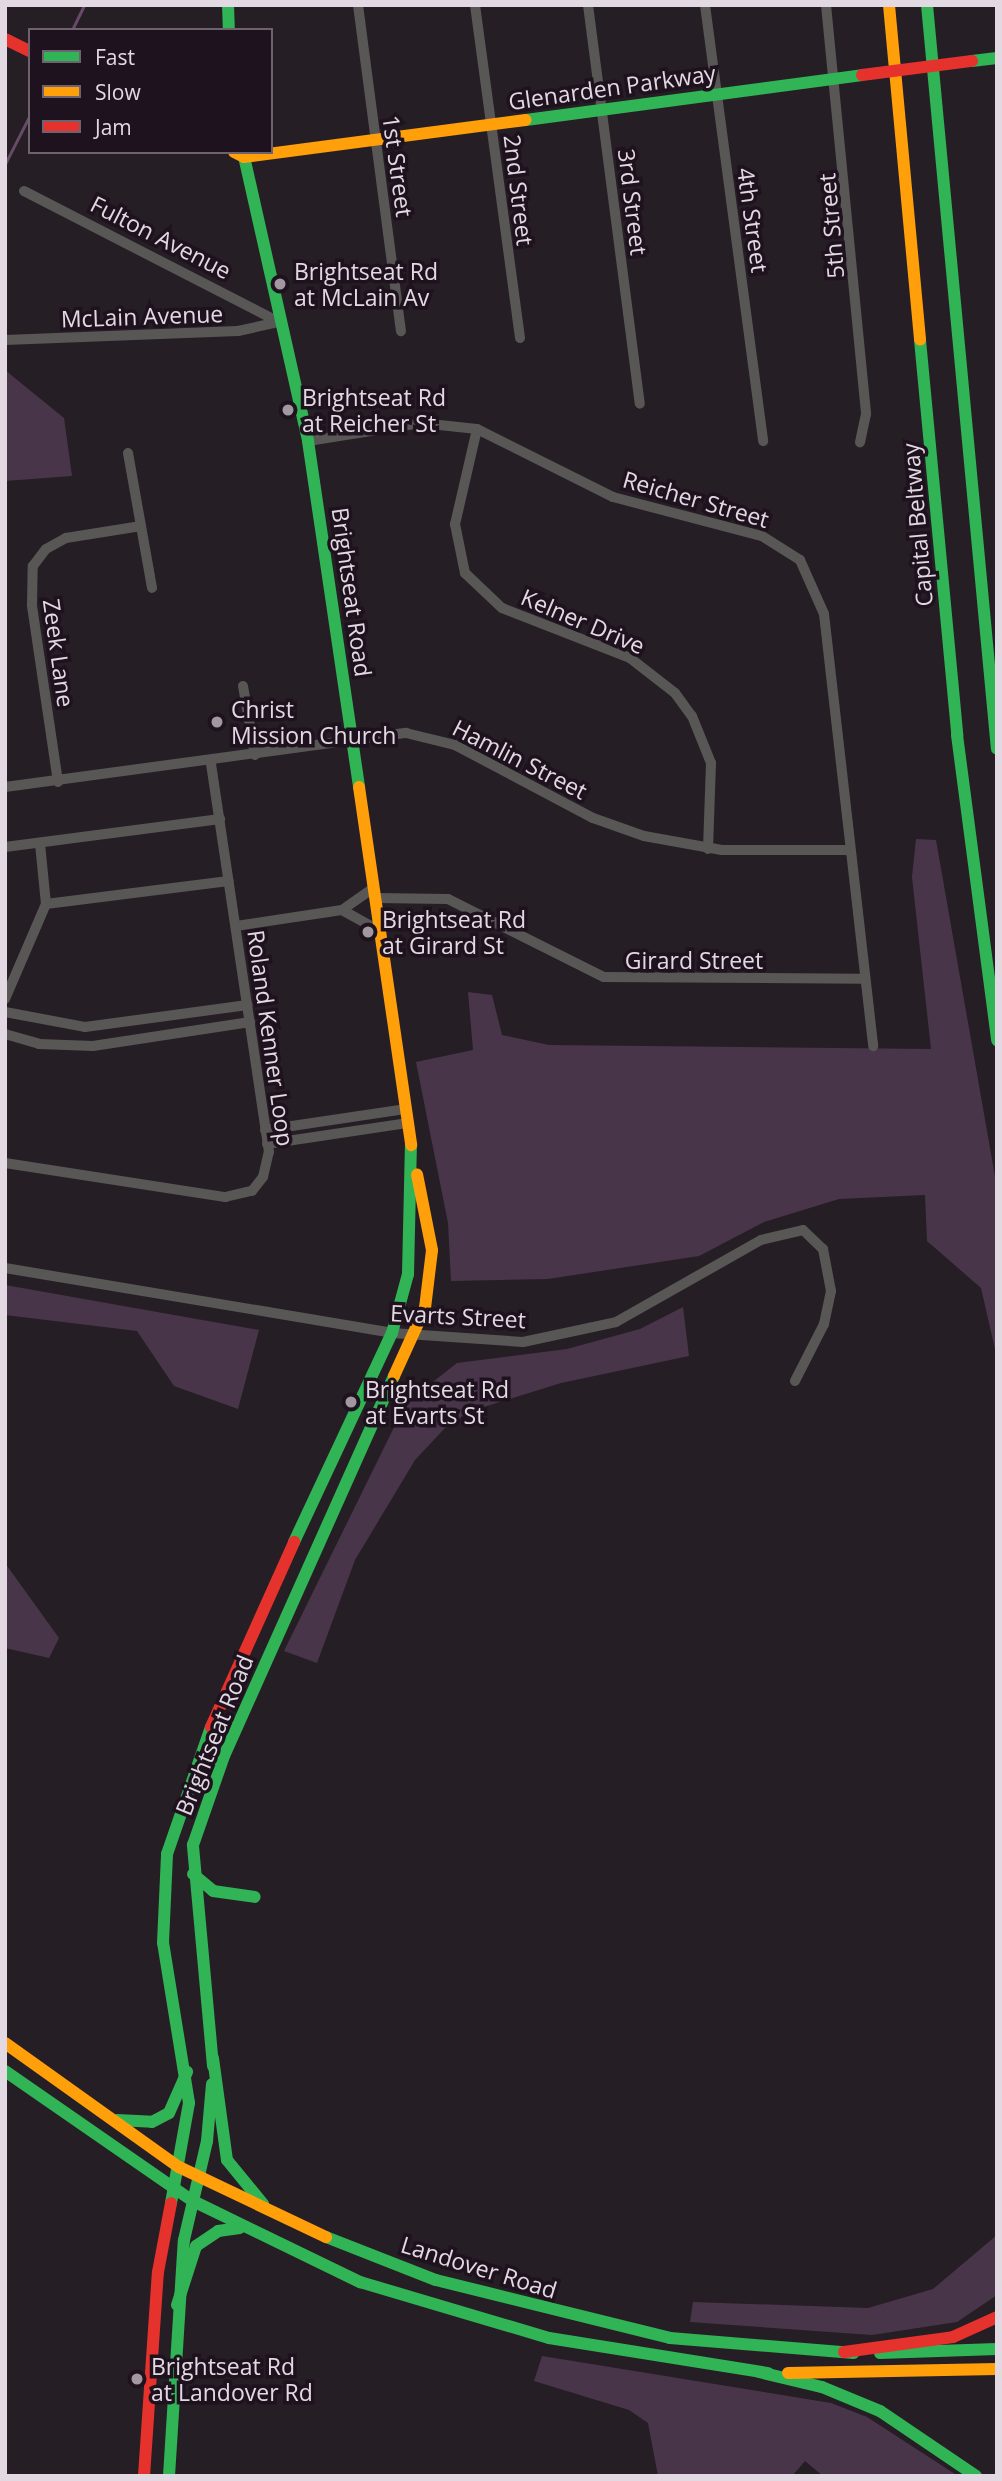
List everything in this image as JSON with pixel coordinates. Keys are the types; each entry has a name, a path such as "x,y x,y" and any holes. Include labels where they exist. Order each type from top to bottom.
{"main road":[{"path":"228,5 229,28"},
{"name":"Capital Beltway","path":"890,5 957,735 997,1040"},
{"path":"927,5 997,749"},
{"path":"5,39 28,50"},
{"name":"Glenarden Parkway","path":"273,151 376,141 997,58"},
{"name":"Brightseat Road","path":"144,2476 158,2272 179,2167 187,2072 161,1904 179,1805 220,1702 392,1333 412,1245 414,1167 308,441 241,154"},
{"name":"Brightseat Road","path":"169,2476 177,2305 214,2058 193,1874 194,1845 223,1756 414,1336 432,1261 426,1201 414,1167"},
{"path":"193,1874 214,1891 255,1897"},
{"name":"Landover Road","path":"5,2043 179,2167 284,2220 436,2280 629,2330 734,2347 844,2353 997,2349"},
{"path":"214,2058 227,2161 245,2188 284,2220"},
{"path":"5,2071 174,2189 240,2228 360,2282 508,2328 617,2353 759,2372 997,2368"},
{"path":"112,2119 142,2123 169,2113 187,2072"},
{"path":"177,2305 196,2246 219,2231 240,2228"},
{"path":"844,2353 953,2337 997,2317"},
{"path":"759,2372 869,2406 976,2476"}],"street":[{"name":"1st Street","path":"358,5 401,331"},
{"name":"2nd Street","path":"475,5 520,338"},
{"name":"3rd Street","path":"588,5 640,404"},
{"name":"4th Street","path":"705,5 763,440"},
{"name":"5th Street","path":"826,5 836,79 866,414 860,442"},
{"name":"Fulton Avenue","path":"24,191 279,322"},
{"name":"McLain Avenue","path":"5,340 238,331 279,322"},
{"name":"Reicher Street","path":"308,441 421,424 477,429 613,497 762,536 800,560 824,614 847,850 873,1045"},
{"name":"Kelner Drive","path":"477,429 455,524 465,573 502,608 630,658 675,693 692,716 711,763 708,849"},
{"path":"128,453 152,588"},
{"name":"Zeek Lane","path":"58,782 32,606 33,566 66,538 141,526"},
{"path":"243,686 255,755"},
{"name":"Hamlin Street","path":"5,788 211,762 406,733 439,739 607,824 708,849 847,850"},
{"name":"Roland Kenner Loop","path":"5,1163 229,1198 261,1181 267,1144 211,762"},
{"path":"5,847 220,819"},
{"path":"5,999 46,904 40,844"},
{"path":"46,904 229,881"},
{"path":"236,926 342,910 375,893"},
{"name":"Girard Street","path":"375,893 448,899 604,977 863,979"},
{"path":"342,910 381,931"},
{"path":"5,1012 85,1027 248,1005"},
{"path":"5,1034 39,1044 93,1046 250,1022"},
{"path":"265,1130 406,1109"},
{"path":"267,1144 408,1124"},
{"name":"Evarts Street","path":"5,1268 392,1333 500,1343 585,1332 653,1306 761,1240 803,1230 824,1249 831,1291 824,1324 795,1381"}],"shaded area":[{"path":"5,370 64,418 72,476 5,481"},
{"path":"916,839 936,840 997,1188 997,1358 981,1288 927,1241 925,1195 839,1199 764,1222 699,1256 548,1279 451,1281 448,1223 416,1062 473,1050 468,992 492,995 502,1035 549,1045 931,1049 912,877"},
{"path":"5,1285 259,1330 238,1409 174,1386 137,1331 5,1315"},
{"path":"683,1307 689,1356 561,1383 471,1411 444,1429 415,1460 355,1560 317,1663 284,1651 406,1403 457,1363 567,1349 640,1329"},
{"path":"5,1563 59,1638 49,1658 5,1648"},
{"path":"997,2235 997,2295 957,2322 872,2335 690,2322 693,2302 868,2308 933,2289"},
{"path":"542,2356 831,2403 867,2417 958,2476 823,2476 805,2461 792,2476 658,2476 648,2423 629,2410 534,2381"}],"waterway":[{"path":"73,28 84,5"},
{"path":"5,164 28,119"}],"traffic: fast":[{"path":"228,5 229,28"},
{"path":"927,5 997,749"},
{"path":"972,61 997,58"},
{"path":"526,120 862,75"},
{"path":"243,154 308,441 359,787"},
{"path":"920,340 957,735 997,1040"},
{"path":"294,1542 392,1333 408,1274 411,1145"},
{"path":"213,2066 193,1845 224,1756 394,1376"},
{"path":"171,2203 189,2103 163,1943 167,1854 211,1727"},
{"path":"193,1874 213,1891 255,1897"},
{"path":"213,2058 227,2160 263,2204"},
{"path":"5,2071 193,2201 360,2282 549,2338 768,2373"},
{"path":"117,2120 152,2122 169,2113 187,2072"},
{"path":"169,2476 184,2240 207,2141 212,2084"},
{"path":"177,2305 196,2246 218,2231 240,2228"},
{"path":"326,2237 436,2280 670,2338 853,2353"},
{"path":"880,2353 997,2349"},
{"path":"759,2372 822,2387 880,2411 976,2476"}],"traffic: slow":[{"path":"889,5 920,340"},
{"path":"273,153 526,120"},
{"path":"238,154 244,157 267,154"},
{"path":"359,787 411,1145"},
{"path":"394,1376 425,1308 432,1250 417,1174"},
{"path":"5,2043 179,2167 326,2237"},
{"path":"788,2373 997,2369"}],"traffic: jam":[{"path":"5,39 28,50"},
{"path":"862,75 972,61"},
{"path":"211,1727 294,1542"},
{"path":"144,2476 158,2272 171,2203"},
{"path":"844,2352 953,2337 997,2317"}],"place":[{"name":"Brightseat Rd at McLain Av","path":"280,284"},
{"name":"Brightseat Rd at Reicher St","path":"288,410"},
{"name":"Christ Mission Church","path":"217,722"},
{"name":"Brightseat Rd at Girard St","path":"368,932"},
{"name":"Brightseat Rd at Evarts St","path":"351,1402"},
{"name":"Brightseat Rd at Landover Rd","path":"137,2379"}]}
